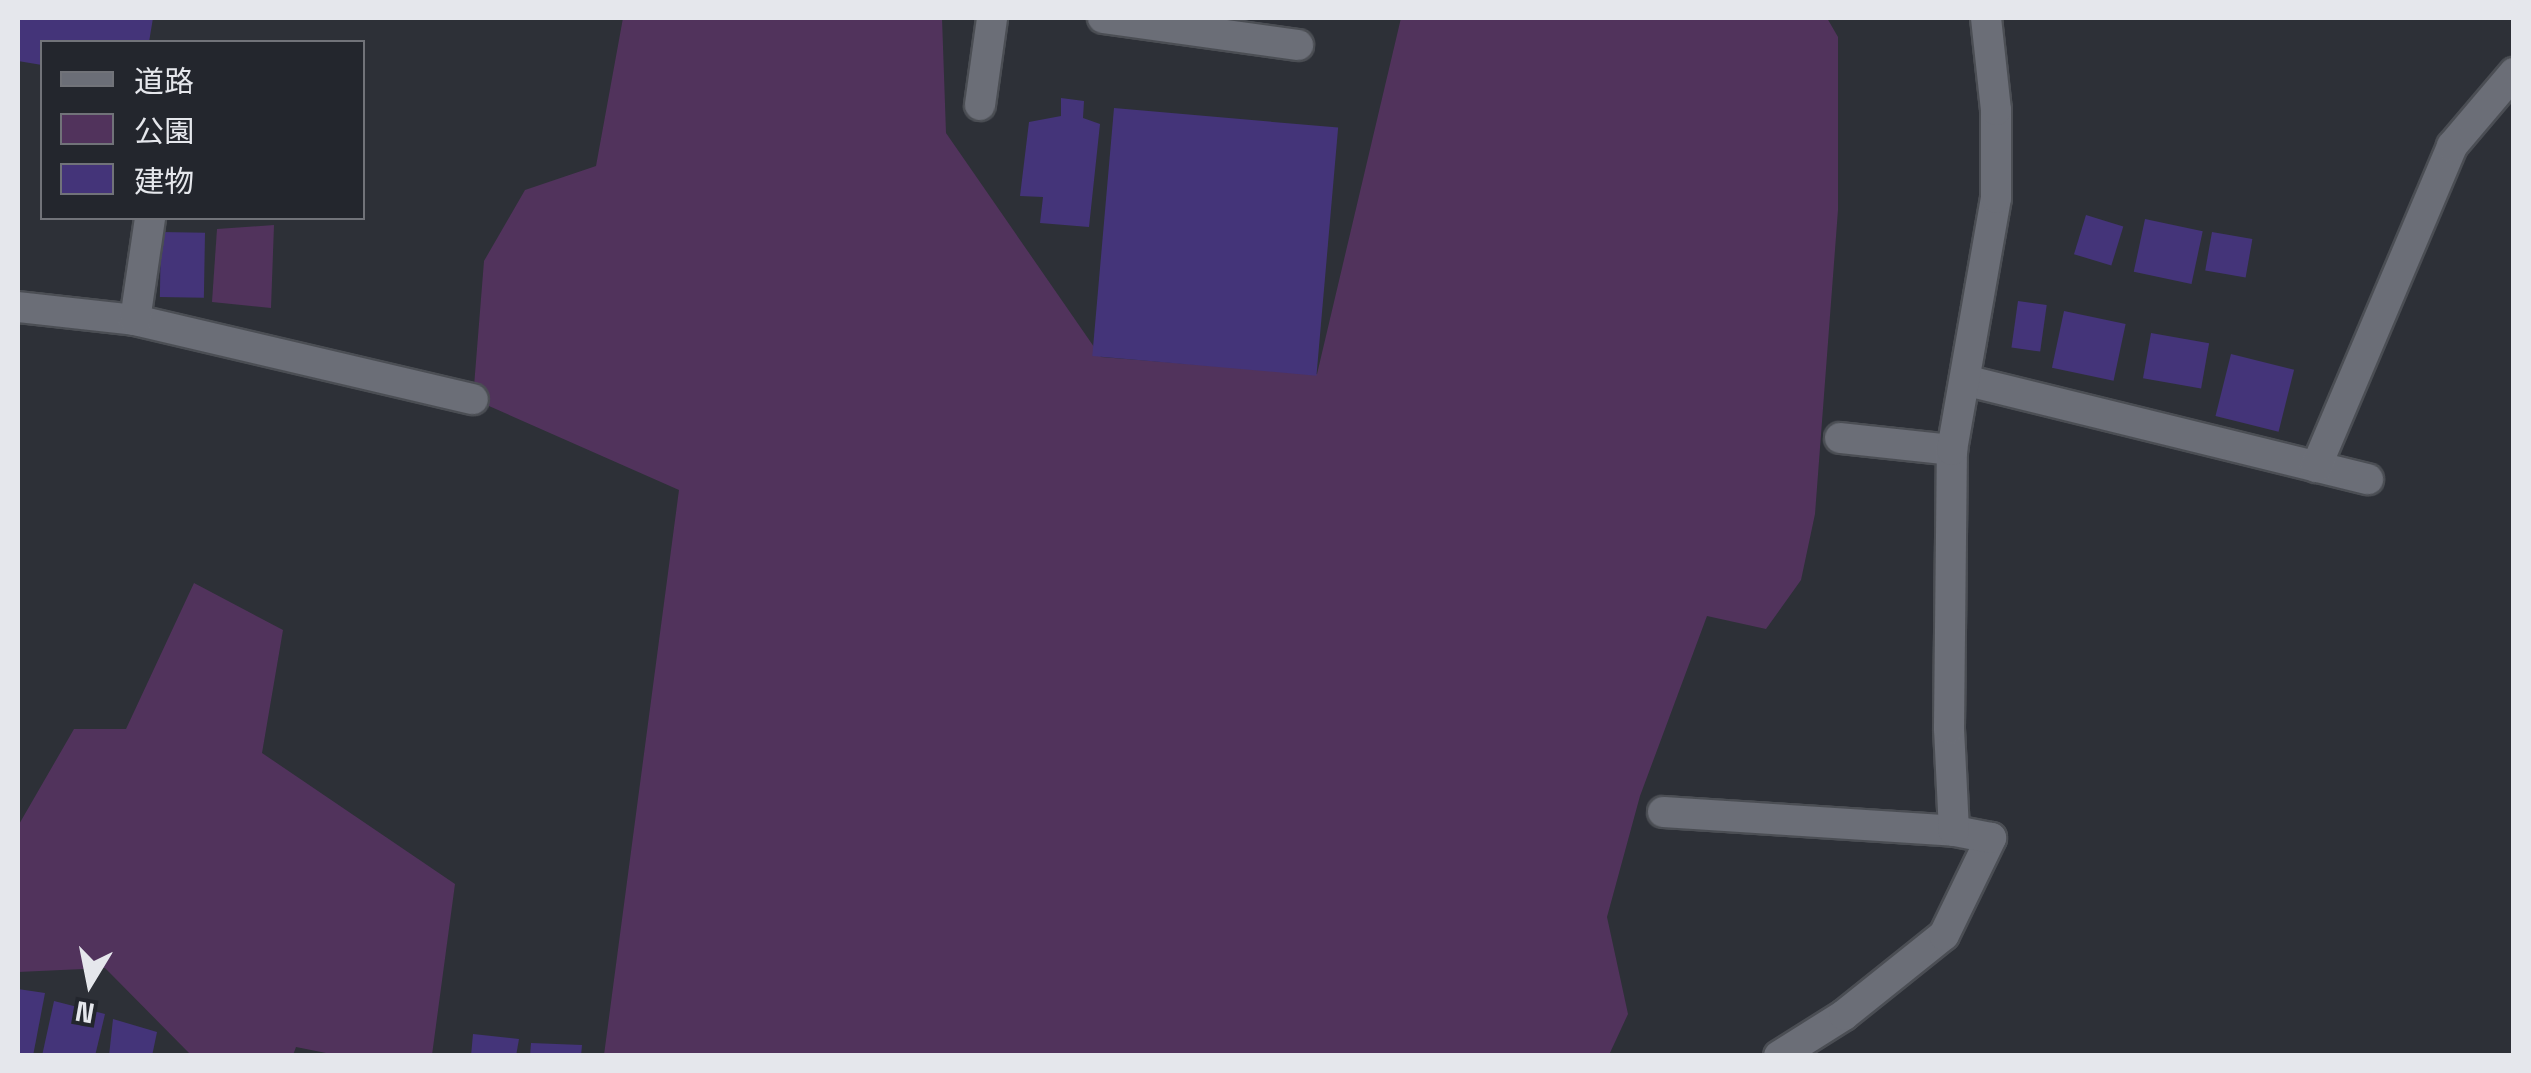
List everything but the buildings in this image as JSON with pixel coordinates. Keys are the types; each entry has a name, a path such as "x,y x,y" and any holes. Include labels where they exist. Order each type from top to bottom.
{"street":[{"path":"980,105 992,18"},
{"path":"1103,18 1298,45"},
{"path":"1954,831 1952,450 1968,381 1996,198 1996,110 1986,18"},
{"path":"2316,466 2452,146 2514,74"},
{"path":"135,320 150,220"},
{"path":"18,307 135,320 473,399"},
{"path":"1968,381 2368,479"},
{"path":"1840,438 1952,450"},
{"path":"1663,812 1954,831 1990,838 1944,935 1844,1016 1779,1056"}],"green space":[{"path":"623,18 942,18 946,133 1101,357 1317,374 1401,18 1827,18 1838,37 1838,210 1815,514 1801,580 1766,629 1707,616 1640,796 1607,917 1628,1014 1609,1055 604,1055 679,490 473,399 484,261 525,190 596,166"},
{"path":"274,225 271,308 212,302 217,229"},
{"path":"194,583 283,630 262,753 455,884 432,1055 336,1055 296,1047 293,1055 191,1055 105,968 18,972 18,826 74,729 126,729"}]}
